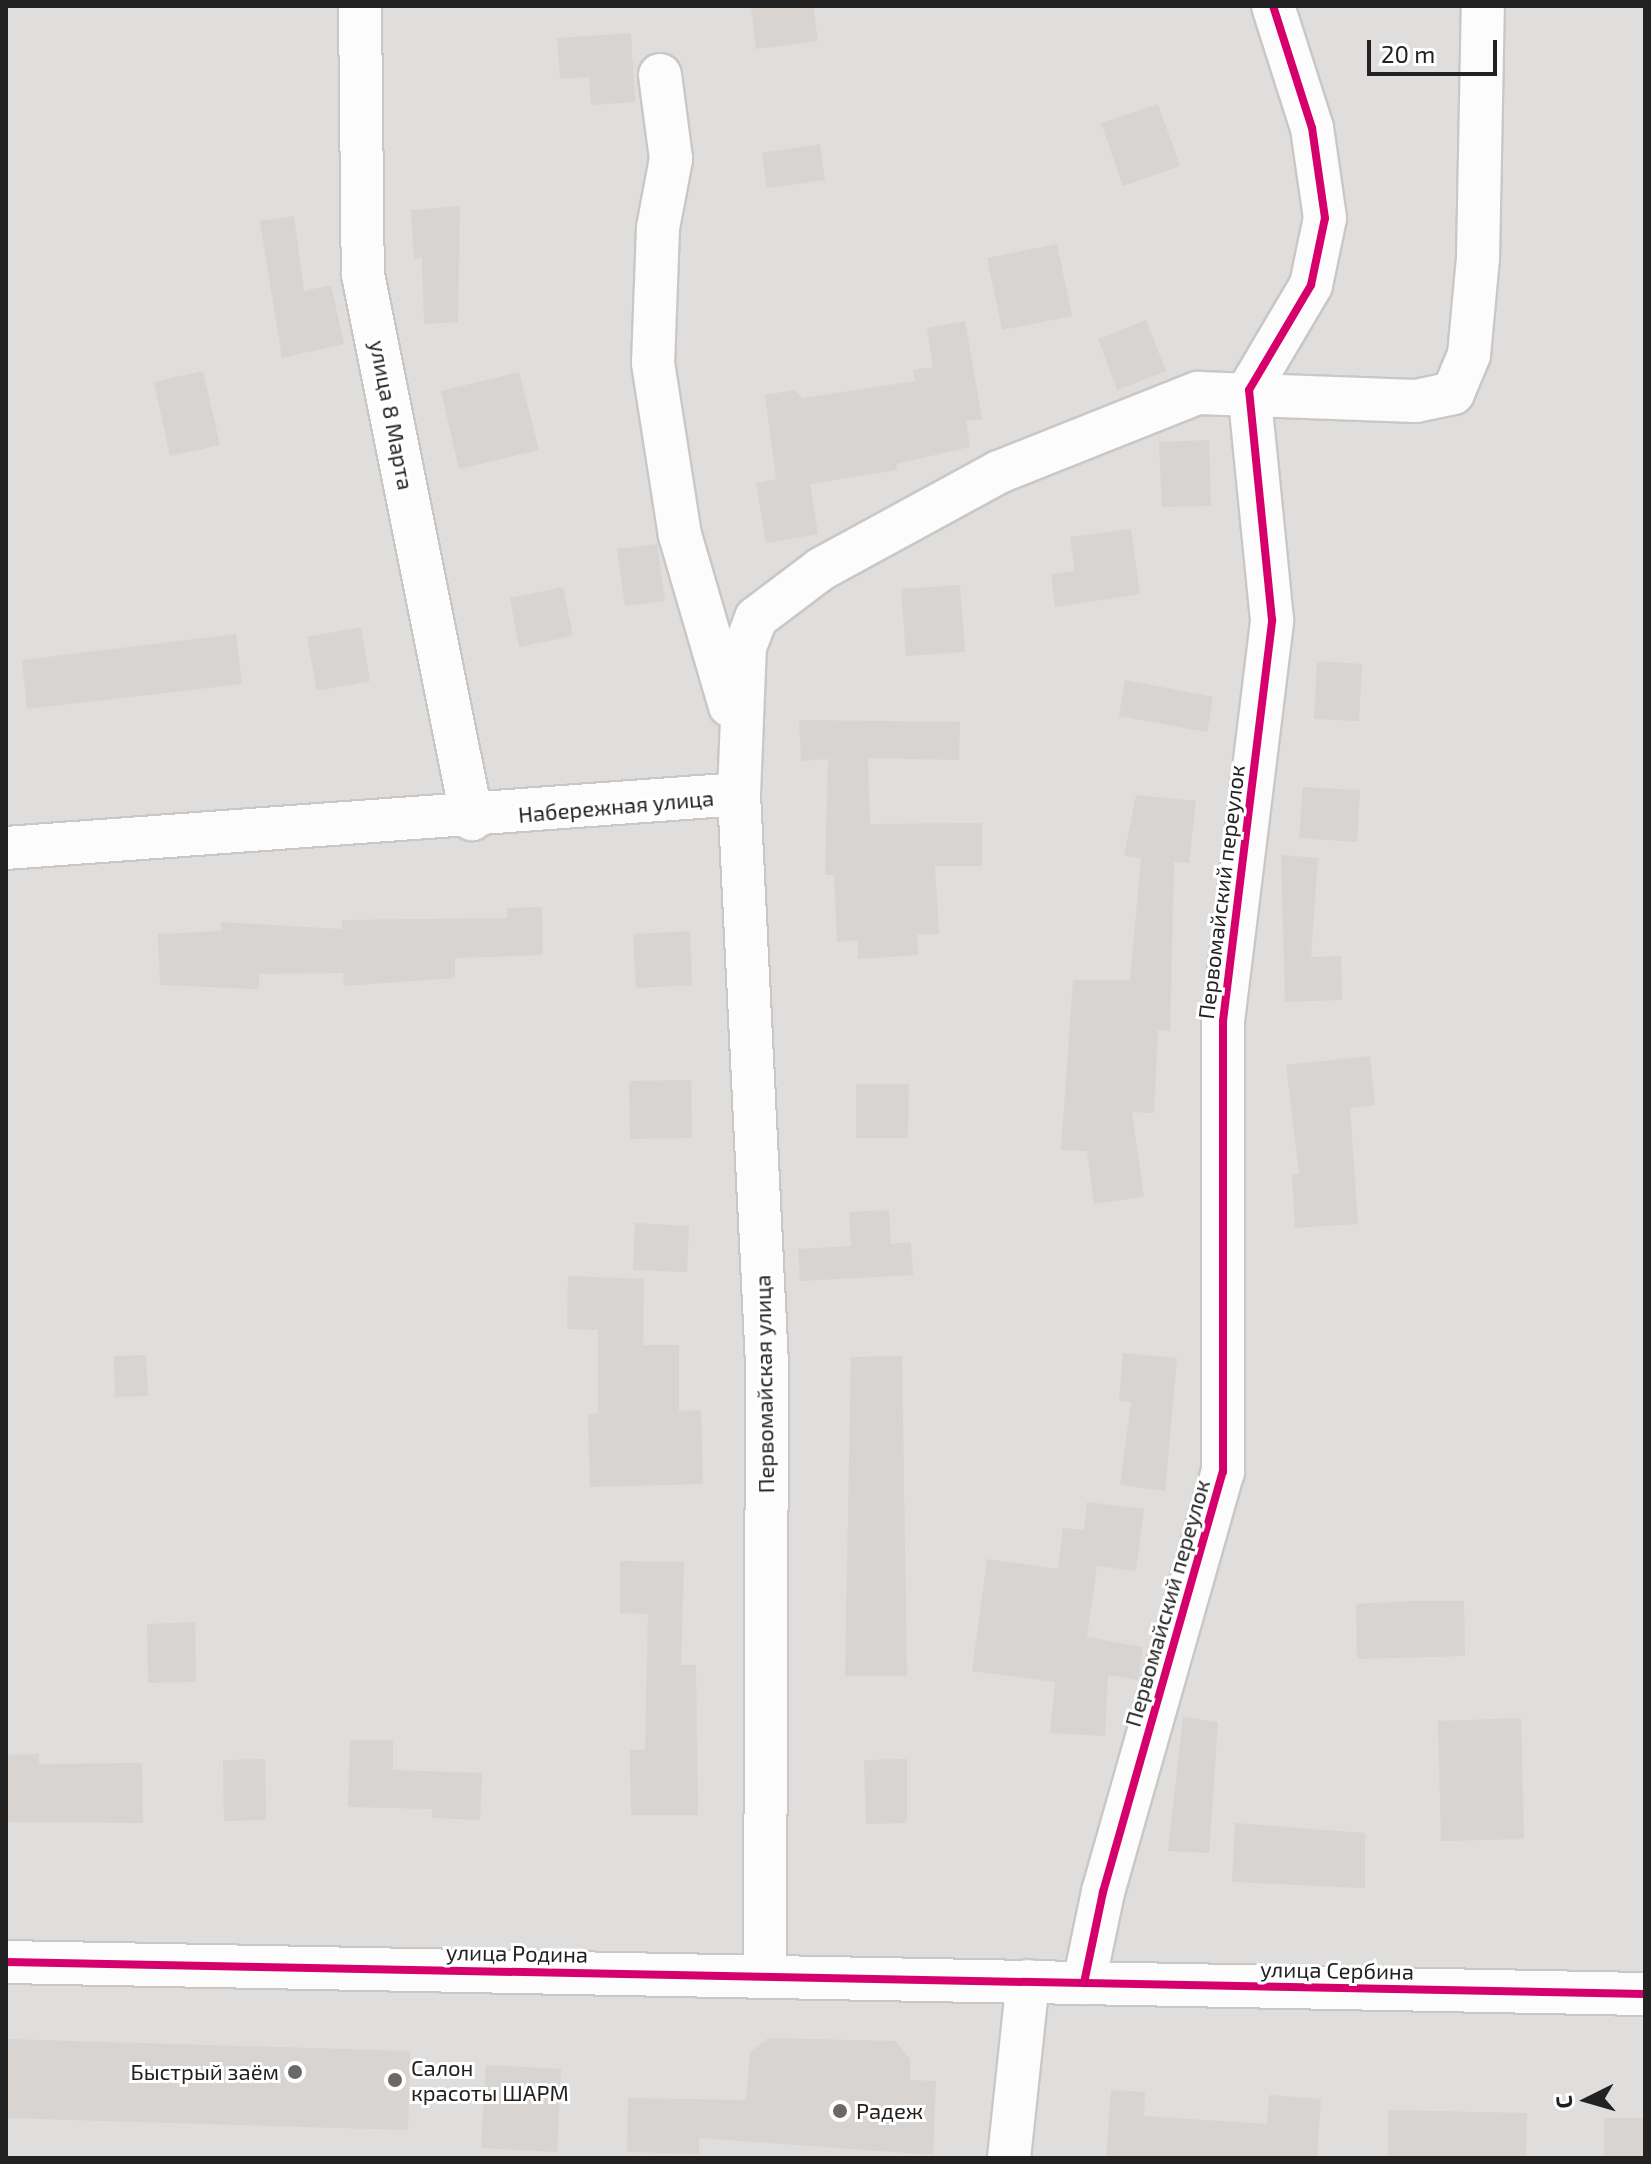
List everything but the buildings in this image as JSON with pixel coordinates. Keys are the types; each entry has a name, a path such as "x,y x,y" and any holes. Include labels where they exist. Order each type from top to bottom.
{"street":[{"name":"улица 8 Марта","path":"360,6 363,274 472,819"},
{"path":"1249,390 1311,285 1325,218 1312,128 1273,6"},
{"name":"Набережная улица","path":"6,848 472,819 739,794 738,733 745,647 756,618 784,592 999,472 1198,393 1249,390 1416,401 1453,393 1469,355 1478,258 1483,6"},
{"path":"660,75 671,159 658,228 653,363 680,535 738,733"},
{"name":"Первомайский переулок","path":"1084,1983 1103,1892 1223,1472 1223,1021 1272,620 1249,390"},
{"name":"Первомайская улица","path":"739,794 767,1365 765,1975"},
{"name":"улица Родина","path":"6,1962 1028,1981"},
{"path":"1009,2158 1028,1981"},
{"name":"улица Сербина","path":"1028,1981 1645,1994"}],"shaded area":[{"path":"6,6 1645,6 1645,2158 6,2158"}],"cycle path":[{"path":"1084,1983 1103,1892 1223,1472 1223,1021 1272,620 1249,390 1311,285 1325,218 1312,128 1273,6"},
{"path":"6,1962 1645,1994"}],"place":[{"name":"Быстрый заём","path":"295,2072"},
{"name":"Салон красоты ШАРМ","path":"395,2080"},
{"name":"Радеж","path":"840,2111"}]}
